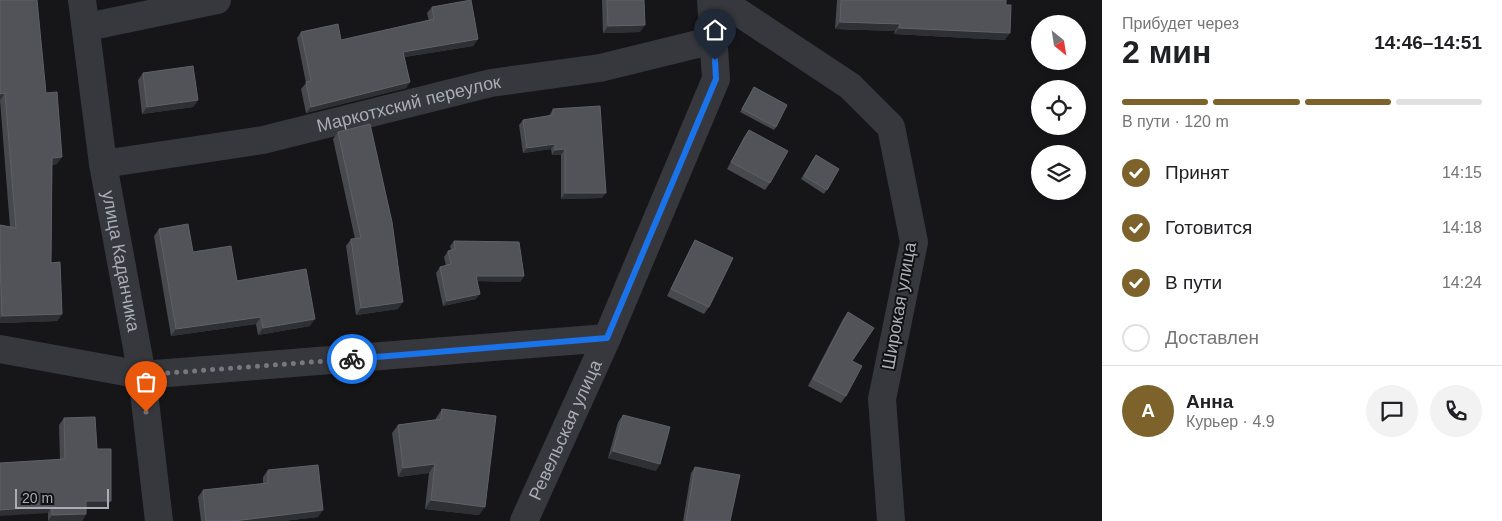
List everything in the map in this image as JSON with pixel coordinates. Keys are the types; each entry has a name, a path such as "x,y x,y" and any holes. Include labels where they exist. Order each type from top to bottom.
{"street":[{"name":"улица Каданчика","path":"82,0 103,164 142,375 159,521"},
{"path":"86,27 217,0"},
{"name":"Ревельская улица","path":"524,521 607,338 716,79 710,0"},
{"name":"Широкая улица","path":"720,0 850,86 891,127 914,242 882,399 891,521"},
{"name":"Маркотхский переулок","path":"103,164 263,140 491,84 600,68 714,40"},
{"path":"0,349 142,375 607,338"}],"building":[{"path":"0,0 37,0 46,93 57,92 62,157 52,158 51,263 60,262 62,314 2,316 0,225 16,228 5,93 0,94"},
{"path":"471,0 478,39 403,52 410,82 311,107 306,82 311,81 301,32 338,24 341,40 434,19 432,7"},
{"path":"607,0 644,0 645,25 608,26"},
{"path":"841,0 1006,0 1006,5 1011,5 1010,33 899,28 900,24 840,22"},
{"path":"193,66 198,100 147,107 143,73"},
{"path":"754,87 787,105 776,127 742,109"},
{"path":"600,106 606,193 565,193 565,149 555,150 555,144 527,148 523,120 553,115 553,109"},
{"path":"370,124 392,222 403,302 361,308 351,239 361,238 338,132"},
{"path":"749,130 788,151 770,183 731,162"},
{"path":"816,155 839,169 827,190 804,176"},
{"path":"188,224 193,252 231,246 237,281 306,269 315,319 263,328 261,317 176,329 159,229"},
{"path":"695,240 733,258 709,307 671,289"},
{"path":"454,241 519,242 524,276 476,276 480,294 447,301 440,267 451,264 448,251 455,249"},
{"path":"848,312 874,328 852,361 862,366 846,396 813,379"},
{"path":"442,409 496,416 485,507 431,500 435,464 403,468 398,425 441,419"},
{"path":"623,415 670,427 660,464 613,451"},
{"path":"95,417 97,449 111,449 111,501 86,501 86,514 52,515 52,506 0,510 0,463 65,459 64,418"},
{"path":"318,465 323,510 234,521 206,521 203,490 268,483 268,470"},
{"path":"695,467 740,475 730,521 686,521"}],"way so far":[{"path":"146,412 142,375 352,359"}],"route":[{"path":"352,359 607,338 716,79 715,60"}]}
